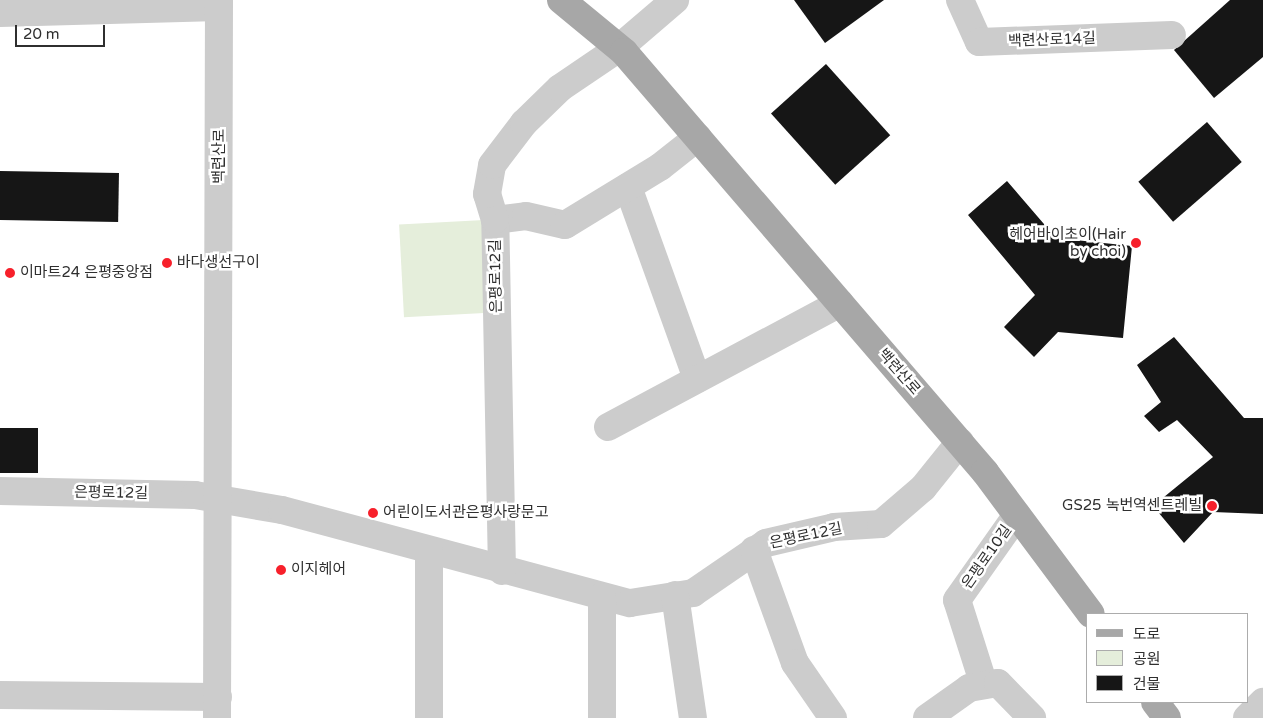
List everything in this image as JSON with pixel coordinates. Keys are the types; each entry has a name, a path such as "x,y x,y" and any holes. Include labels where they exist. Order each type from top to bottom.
{"main road":[{"name":"백련산로","path":"561,0 619,48 698,137 960,442 1090,613"},
{"path":"1156,703 1168,718"}],"street":[{"path":"619,48 675,0"},
{"name":"백련산로14길","path":"960,0 979,42 1172,35"},
{"path":"0,13 219,4"},
{"name":"백련산로","path":"219,4 221,499"},
{"name":"은평로12길","path":"502,571 495,220 487,194 492,165 545,103 619,48"},
{"path":"495,220 526,216 565,224 628,187 698,137"},
{"path":"628,187 697,379"},
{"path":"608,427 840,303"},
{"name":"은평로12길","path":"0,491 195,495 221,499 282,510 502,571 630,603 693,592 766,542 834,527 882,524 923,488 960,442"},
{"path":"0,695 218,707 221,499"},
{"name":"은평로10길","path":"984,686 957,600 1017,515"},
{"path":"754,550 795,663 833,718"},
{"path":"429,551 429,718"},
{"path":"675,595 693,718"},
{"path":"602,597 602,718"},
{"path":"926,718 969,688 998,683 1032,718"},
{"path":"1247,718 1263,702"}],"green space":[{"path":"484,220 489,313 404,317 399,224"}],"building":[{"path":"794,0 884,0 825,43"},
{"path":"1230,0 1263,0 1263,57 1214,98 1174,50"},
{"path":"826,64 890,135 835,185 771,114"},
{"path":"1207,122 1242,162 1173,222 1138,182"},
{"path":"0,171 119,173 118,222 0,220"},
{"path":"1007,181 1056,238 1132,246 1123,338 1058,332 1034,357 1004,327 1035,295 968,215"},
{"path":"1174,337 1244,418 1263,418 1263,514 1213,512 1184,543 1153,506 1213,457 1177,420 1159,432 1144,416 1161,402 1137,365"},
{"path":"0,428 38,428 38,473 0,473"}],"place":[{"name":"헤어바이초이(Hair by choi)","path":"1136,243"},
{"name":"바다생선구이","path":"167,263"},
{"name":"이마트24 은평중앙점","path":"10,273"},
{"name":"GS25 녹번역센트레빌","path":"1212,506"},
{"name":"어린이도서관은평사랑문고","path":"373,513"},
{"name":"이지헤어","path":"281,570"}]}
